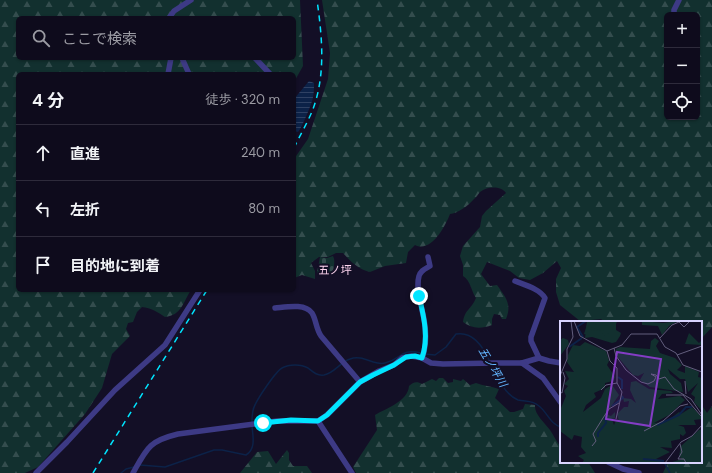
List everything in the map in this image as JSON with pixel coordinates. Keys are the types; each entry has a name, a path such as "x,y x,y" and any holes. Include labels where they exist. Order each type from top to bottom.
{"street":[{"path":"170,16 174,11 190,0"},
{"path":"674,12 678,0"},
{"path":"168,72 172,60"},
{"path":"183,60 188,72"},
{"path":"257,60 268,72"},
{"path":"422,358 426,338 418,281 422,270 430,266 428,257"},
{"path":"515,281 537,290 544,295 545,298 537,324 531,337 531,341 539,358"},
{"path":"36,473 115,390 165,345 199,292"},
{"path":"275,308 298,306 311,312 317,331 360,382"},
{"path":"133,473 146,450 159,439 166,437 178,434 277,421 318,421 327,415 360,382 379,371 394,365 406,357 415,356 431,363 443,364 522,363 539,358 560,362"},
{"path":"522,363 543,378 560,402"},
{"path":"318,421 352,473"},
{"path":"610,463 623,469 639,473"}],"green space":[{"path":"0,0 300,0 303,66 296,78 296,72 16,72 16,292 190,292 179,311 171,316 165,317 154,310 142,307 137,312 133,322 128,323 126,329 130,336 112,354 102,388 85,414 38,467 25,473 0,473"},
{"path":"322,0 712,0 712,327 702,338 702,321 604,321 601,319 580,321 560,305 556,292 556,279 561,268 557,261 543,273 530,280 519,278 510,271 487,262 481,274 490,286 497,285 507,301 508,314 506,319 502,319 500,315 494,314 492,325 484,327 477,328 466,324 463,322 464,318 476,298 468,281 463,276 463,265 460,256 463,246 480,227 482,216 506,193 498,188 483,190 466,206 453,214 450,214 441,232 432,242 427,245 415,245 408,252 406,263 385,266 370,272 355,265 343,253 336,253 328,257 319,257 311,263 315,271 315,279 302,275 296,277 296,156 308,139 328,79 330,53"},
{"path":"333,256 333,274 323,276 317,273 320,257 327,258"},
{"path":"439,378 443,378 448,383 453,382 453,379 461,381 463,379 470,385 476,383 499,389 495,398 510,412 523,409 525,404 535,405 536,412 560,446 560,463 589,463 595,473 356,473 353,467 377,430 375,415 401,400 408,391 409,386 415,382 422,384 432,379 436,381"},
{"path":"702,406 707,413 712,406 712,473 663,473 668,463 702,463"},
{"path":"287,450 289,453 289,460 293,466 307,466 312,473 240,473 257,452 268,451 276,464"}],"water":[{"path":"309,81 314,83 312,100 307,115 298,132 296,132 296,97"}],"waterway":[{"name":"五ノ坪川","path":"425,354 435,355 446,347 456,334 462,334 473,338 485,351 490,362"},
{"name":"五ノ坪川","path":"252,422 253,409 267,385 282,368 291,365 299,365 308,368 317,374 324,375 328,374 343,362 350,359 359,358 377,363 385,363 405,353 421,353"},
{"name":"五ノ坪川","path":"492,365 505,390 513,398 536,404 551,421 560,426"},
{"name":"五ノ坪川","path":"140,465 165,467 214,450 222,450 246,455 253,446 252,426"},
{"name":"五ノ坪川","path":"665,463 670,473"},
{"name":"五ノ坪川","path":"121,473 126,469 134,467"}],"railway":[{"path":"296,144 313,109 320,82 322,55 317,0"},
{"path":"93,473 206,292"}],"district":[{"name":"五ノ坪","path":"335,270"}],"route":[{"path":"263,423 291,420 318,421 327,415 360,382 394,365 399,360 406,357 415,356 422,358 426,338 423,311 419,296"}]}
